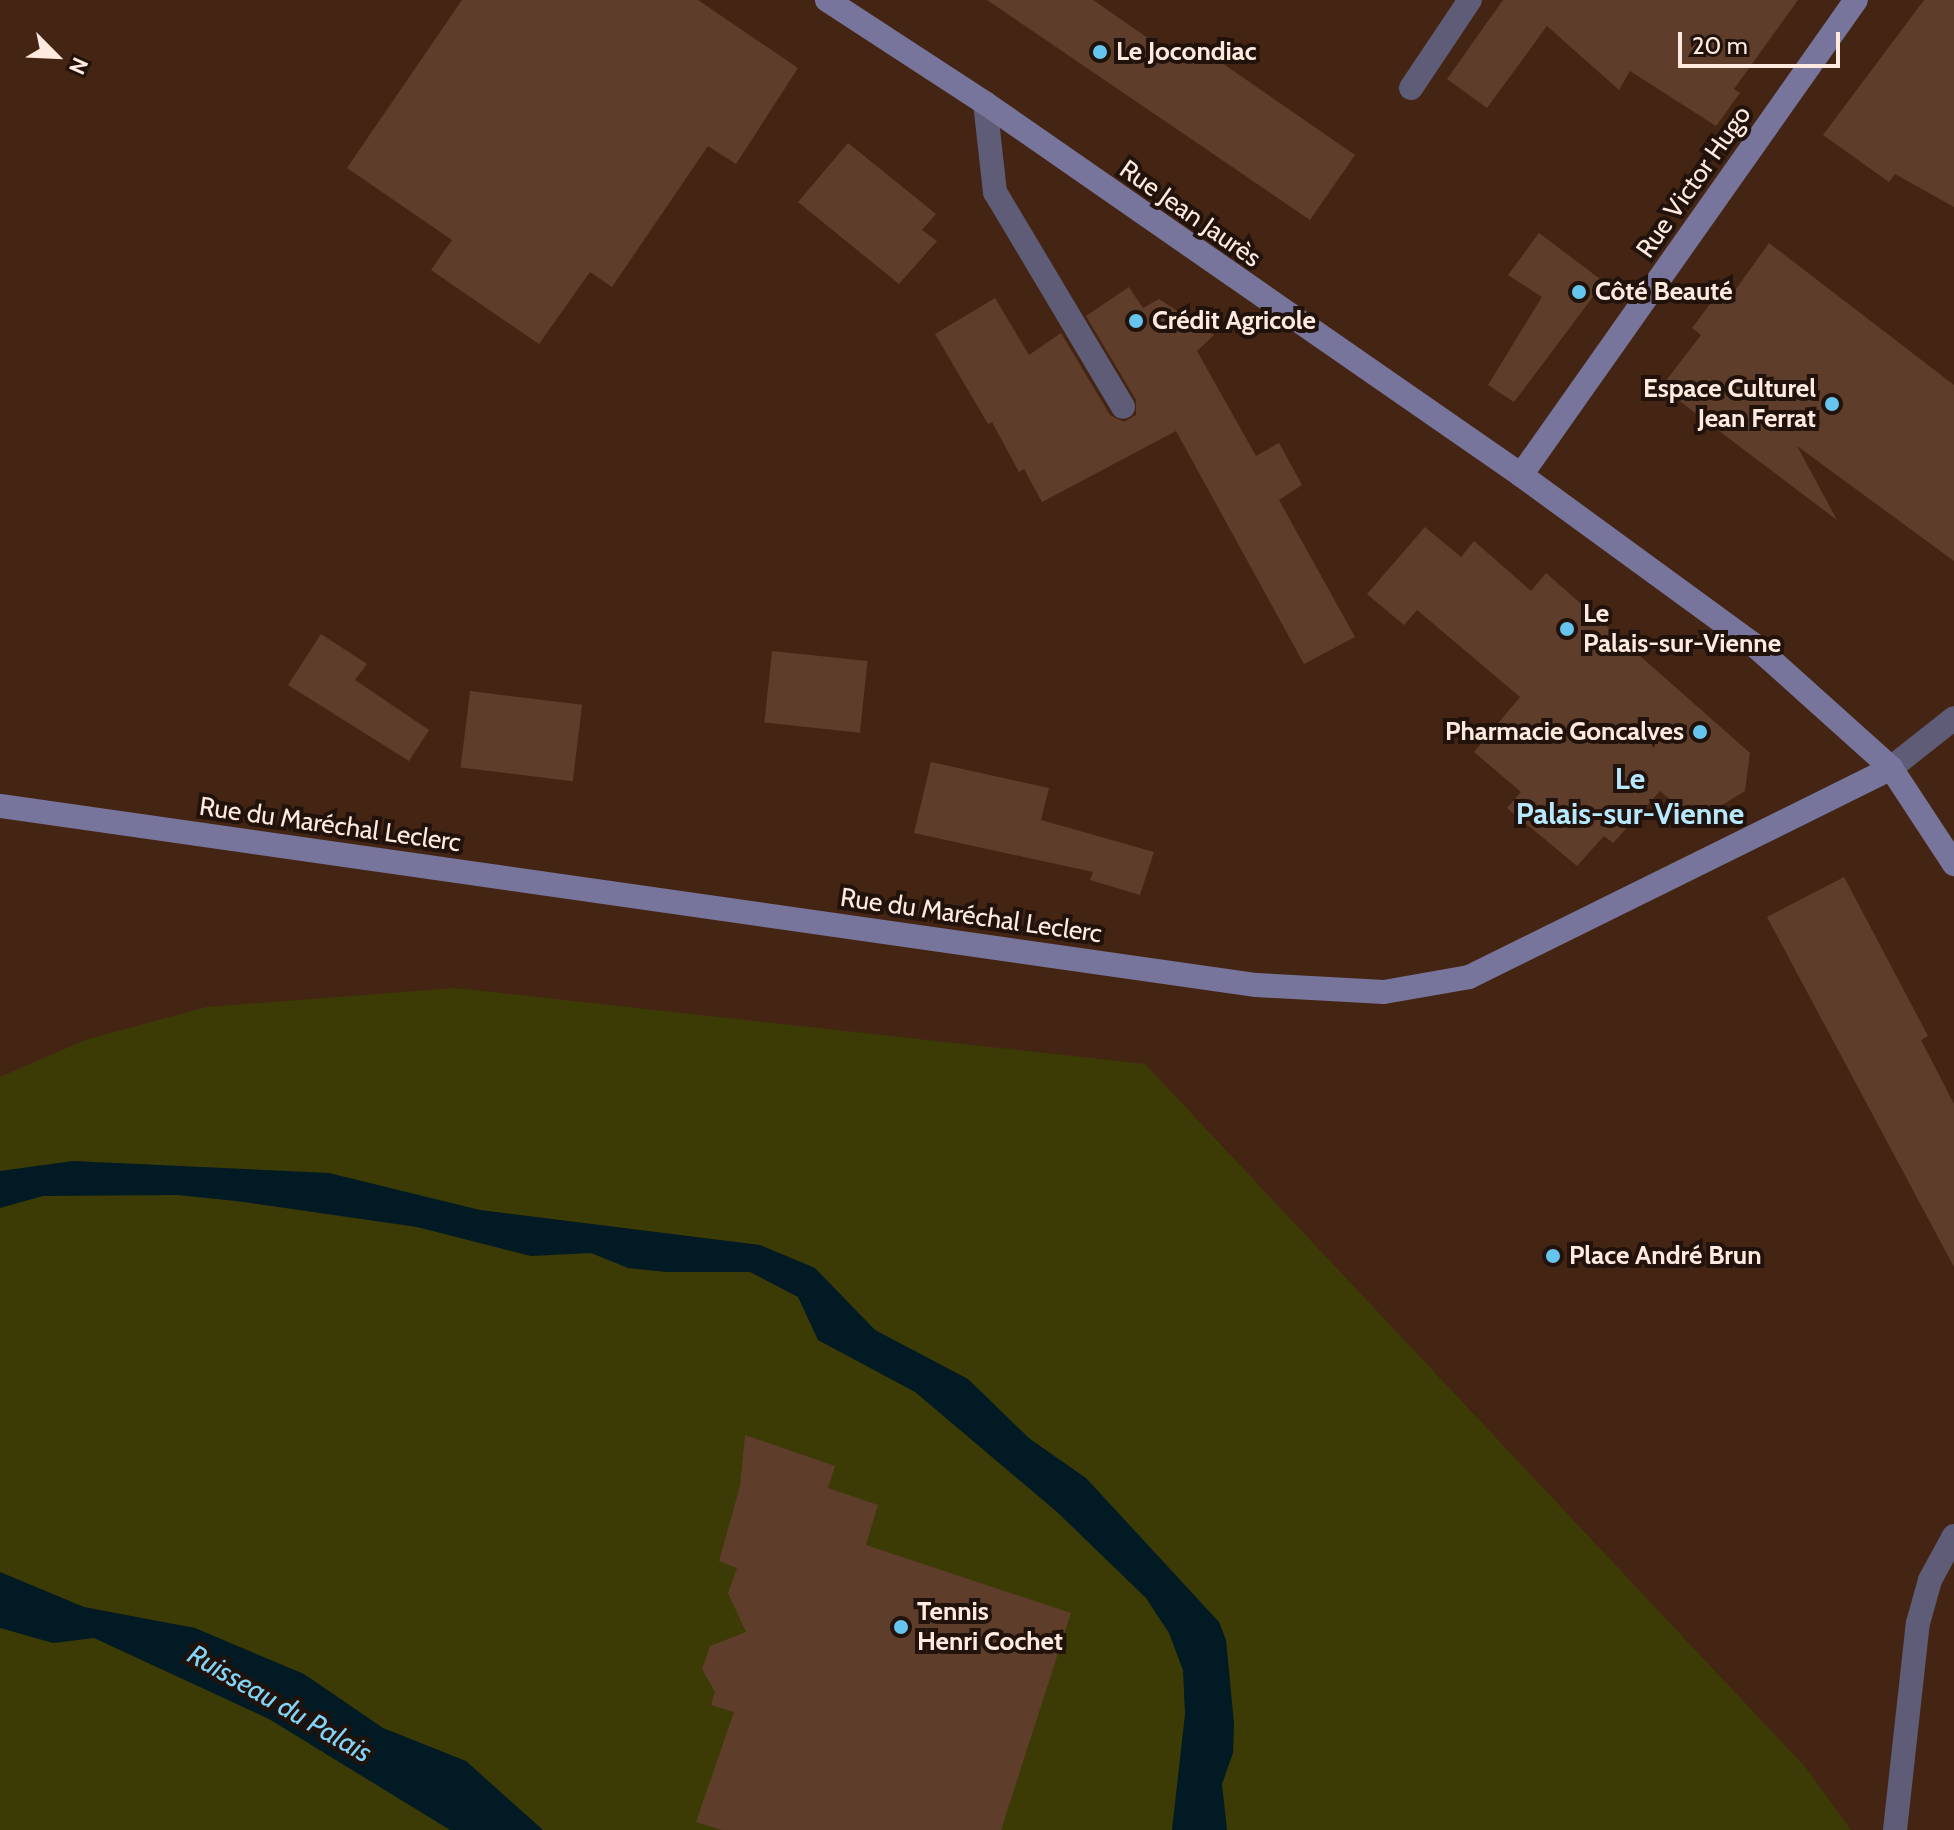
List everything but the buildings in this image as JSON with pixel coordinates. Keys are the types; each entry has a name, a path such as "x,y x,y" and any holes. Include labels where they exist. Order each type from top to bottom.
{"main road":[{"name":"Rue Jean Jaurès","path":"827,0 985,103 1521,475 1753,644 1891,768 1954,864"},
{"name":"Rue Victor Hugo","path":"1521,475 1856,0"},
{"name":"Rue du Maréchal Leclerc","path":"0,806 1256,985 1384,992 1469,977 1891,768"}],"street":[{"path":"1411,88 1470,0"},
{"path":"985,103 995,192 1123,407"},
{"path":"1891,768 1954,718"},
{"path":"1895,1830 1918,1623 1930,1580 1954,1536"}],"shaded area":[{"path":"455,988 1145,1064 1806,1768 1851,1830 0,1830 0,1077 85,1040 207,1007"}],"water":[{"path":"73,1161 329,1173 480,1210 760,1245 815,1268 875,1330 968,1379 1030,1439 1086,1478 1219,1622 1226,1640 1234,1723 1233,1753 1222,1784 1227,1830 1172,1830 1185,1714 1183,1670 1169,1633 1146,1598 1057,1512 915,1392 818,1340 798,1297 750,1272 666,1272 628,1268 591,1253 531,1256 417,1227 236,1201 177,1195 43,1196 0,1208 0,1171"},
{"name":"Ruisseau du Palais","path":"0,1572 84,1607 195,1628 304,1674 383,1728 466,1761 543,1830 450,1830 269,1719 94,1638 53,1643 0,1628"}],"place":[{"name":"Le Jocondiac","path":"1100,52"},
{"name":"Côté Beauté","path":"1579,292"},
{"name":"Crédit Agricole","path":"1136,321"},
{"name":"Espace Culturel Jean Ferrat","path":"1832,404"},
{"name":"Le Palais-sur-Vienne","path":"1567,629"},
{"name":"Pharmacie Goncalves","path":"1700,732"},
{"name":"Place André Brun","path":"1553,1256"},
{"name":"Tennis Henri Cochet","path":"901,1627"}],"district":[{"name":"Le Palais-sur-Vienne","path":"1630,796"}]}
